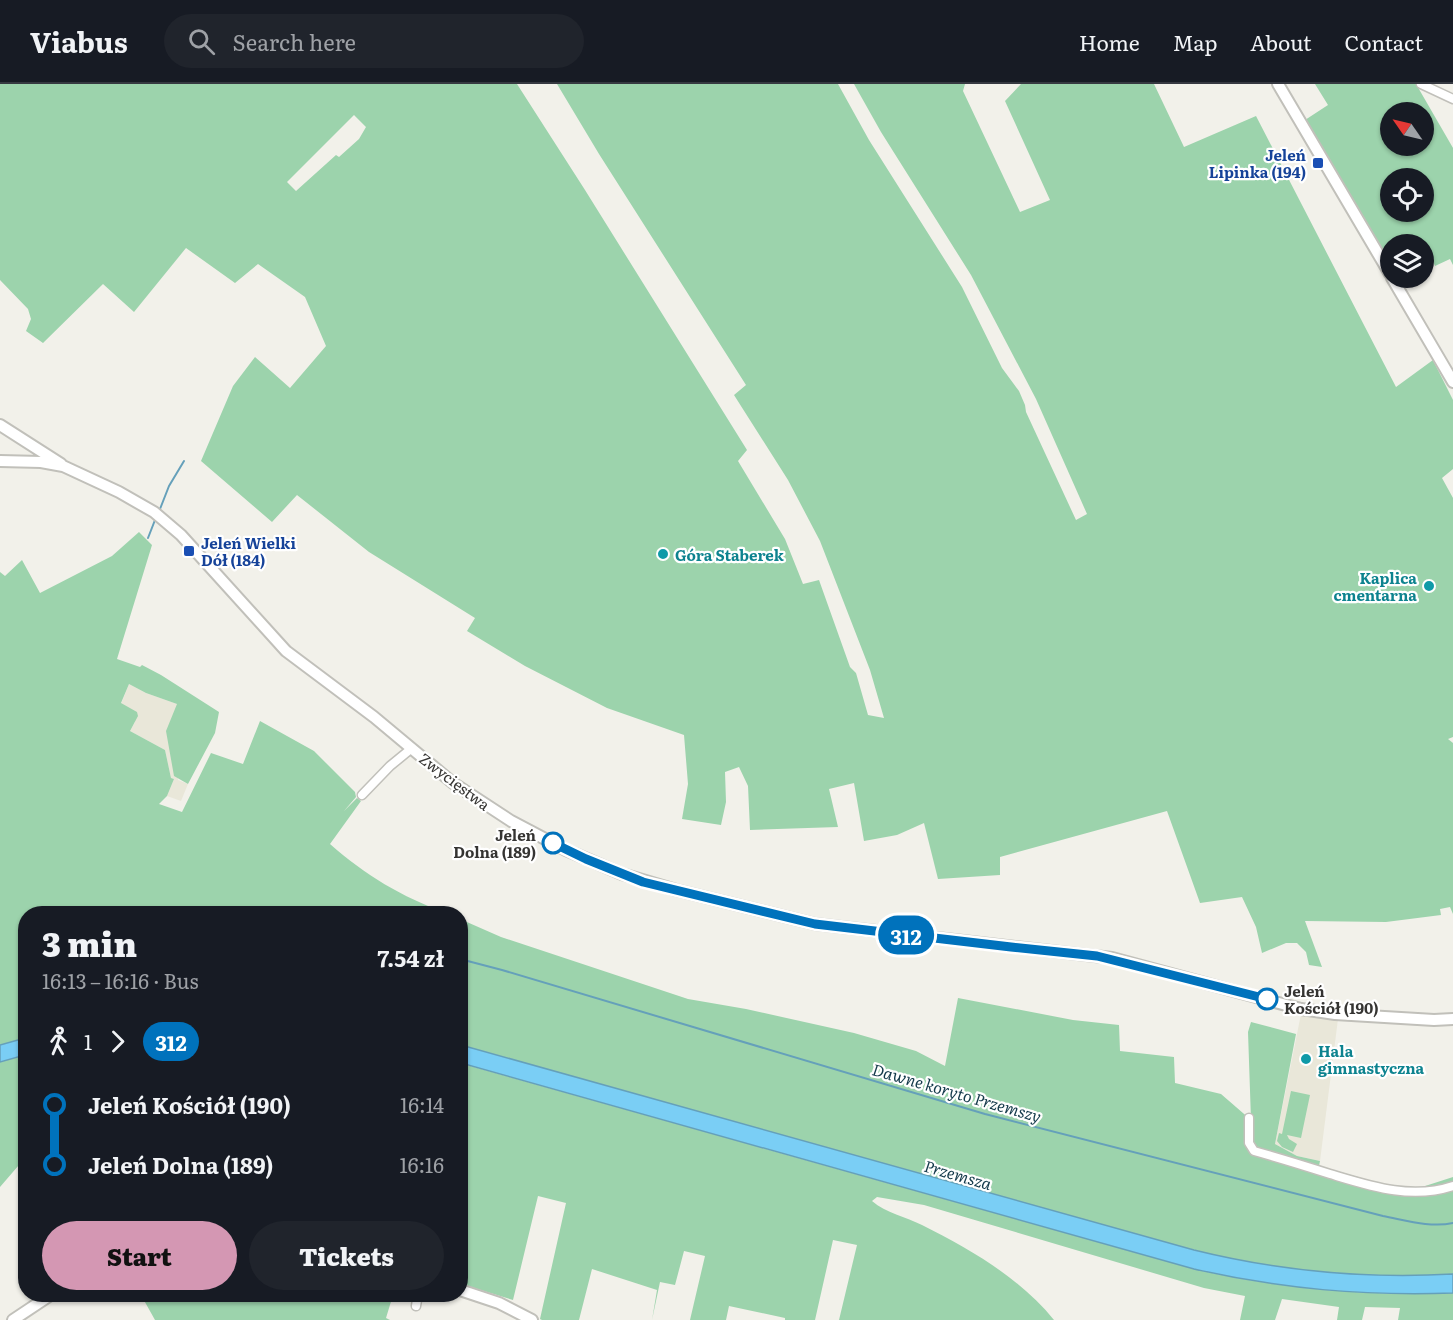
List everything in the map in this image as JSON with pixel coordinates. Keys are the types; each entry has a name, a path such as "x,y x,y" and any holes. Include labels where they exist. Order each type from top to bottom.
{"street":[{"path":"1278,84 1380,257"},
{"path":"1421,84 1453,99"},
{"path":"1398,288 1453,382"},
{"path":"0,425 50,455 63,466"},
{"name":"Zwycięstwa","path":"0,461 41,462 63,466 136,502 170,525 286,651 374,717 453,783 514,823 566,850 622,874 676,890 815,924 1112,958 1301,1009 1347,1014 1453,1019"},
{"path":"362,795 390,766 412,748"},
{"path":"1249,1118 1248,1143 1254,1151 1369,1186 1392,1190 1434,1192 1453,1186"},
{"path":"468,1293 499,1303 532,1320"},
{"path":"13,1320 40,1302"},
{"path":"416,1306 417,1302"}],"shaded area":[{"path":"129,684 177,704 178,780 188,784 181,801 167,796 174,779 171,778 165,750 130,731 135,722 121,704"},
{"path":"1301,1014 1338,1019 1320,1161 1297,1156 1275,1144"}],"green space":[{"path":"0,84 517,84 747,450 738,461 785,539 803,584 819,580 850,667 856,673 868,715 884,718 870,670 820,541 788,480 734,395 746,385 557,84 838,84 869,140 962,287 1002,368 1019,391 1026,412 1076,520 1087,514 1036,399 971,275 881,132 854,84 965,84 963,91 1020,212 1050,200 1005,101 1021,84 1154,84 1184,147 1256,116 1396,387 1433,360 1453,400 1453,469 1442,478 1453,498 1453,737 1448,739 1453,743 1453,914 1450,907 1440,909 1441,915 1386,922 1305,921 1322,967 1309,965 1306,952 1297,943 1286,943 1262,953 1256,927 1242,897 1200,903 1167,811 1000,857 1000,875 938,879 924,823 897,835 864,841 854,783 829,789 838,827 750,830 748,786 739,767 725,772 726,802 721,825 682,819 688,784 684,735 607,708 525,666 467,631 475,618 369,552 297,495 272,522 201,461 233,386 255,357 290,388 326,346 305,297 258,264 235,283 186,248 134,312 103,284 43,343 26,331 31,319 28,309 0,280","holes":["354,115 366,127 359,139 339,157 336,155 296,191 287,182"]},
{"path":"1315,84 1416,84 1426,102 1380,102 1380,156 1434,156 1434,115 1453,148 1453,265 1450,259 1435,266 1434,234 1380,234 1380,249 1305,120 1328,105"},
{"path":"139,532 152,545 117,659 140,667 142,665 219,712 215,733 188,784 174,776 166,731 177,704 129,684 121,703 137,712 138,716 130,731 165,750 171,778 174,779 167,796 159,804 182,812 211,753 243,764 260,721 314,751 355,792 356,797 344,811 357,798 361,801 330,844 357,866 385,884 429,906 18,906 18,1040 0,1045 0,572 5,576 22,560 40,593 112,556"},
{"path":"468,923 501,937 688,999 746,1009 854,1033 916,1051 945,1066 958,998 1073,1020 1119,1025 1120,1051 1174,1057 1175,1083 1221,1094 1251,1120 1248,1032 1251,1022 1296,1034 1275,1144 1297,1156 1320,1161 1319,1166 1393,1187 1422,1187 1453,1177 1453,1274 1384,1277 1264,1266 1115,1229 468,1047"},
{"path":"18,1057 18,1166 0,1187 0,1062"},
{"path":"468,1065 1194,1269 1259,1282 1323,1290 1453,1293 1453,1320 1398,1320 1400,1308 1365,1307 1362,1320 1337,1320 1339,1307 1282,1299 1275,1320 1240,1320 1245,1296 1204,1288 924,1205 877,1197 872,1201 883,1209 940,1234 993,1266 1026,1291 1054,1320 839,1320 857,1245 833,1240 815,1320 785,1320 785,1318 729,1306 726,1320 690,1320 705,1256 684,1251 675,1285 660,1282 652,1320 657,1290 592,1269 579,1320 542,1320 540,1319 566,1203 538,1196 513,1300 468,1286"},
{"path":"1291,1091 1310,1095 1301,1138 1287,1135 1297,1144 1293,1152 1282,1147 1277,1141 1279,1133 1282,1134"},
{"path":"145,1302 391,1302 386,1318 390,1320 155,1320"}],"water":[{"path":"18,1040 18,1057 0,1062 0,1045"},
{"path":"468,1047 1194,1250 1258,1263 1323,1272 1388,1275 1453,1274 1453,1293 1323,1290 1259,1282 1194,1269 468,1065"}],"waterway":[{"path":"160,509 169,486 184,461"},
{"path":"148,538 155,520"},
{"name":"Dawne koryto Przemszy","path":"468,961 985,1114 1383,1216 1427,1224 1453,1223"}],"bus line":[{"name":"312","path":"553,843 643,882 815,924 1112,958 1267,999"}],"place":[{"name":"Jeleń Lipinka (194)","path":"1318,163"},
{"name":"Jeleń Wielki Dół (184)","path":"189,551"},
{"name":"Góra Staberek","path":"663,554"},
{"name":"Kaplica cmentarna","path":"1429,586"},
{"name":"Jeleń Dolna (189)","path":"553,843"},
{"name":"Jeleń Kościół (190)","path":"1267,999"},
{"name":"Hala gimnastyczna","path":"1306,1059"}],"water label":[{"name":"Przemsza","path":"958,1174"}]}
